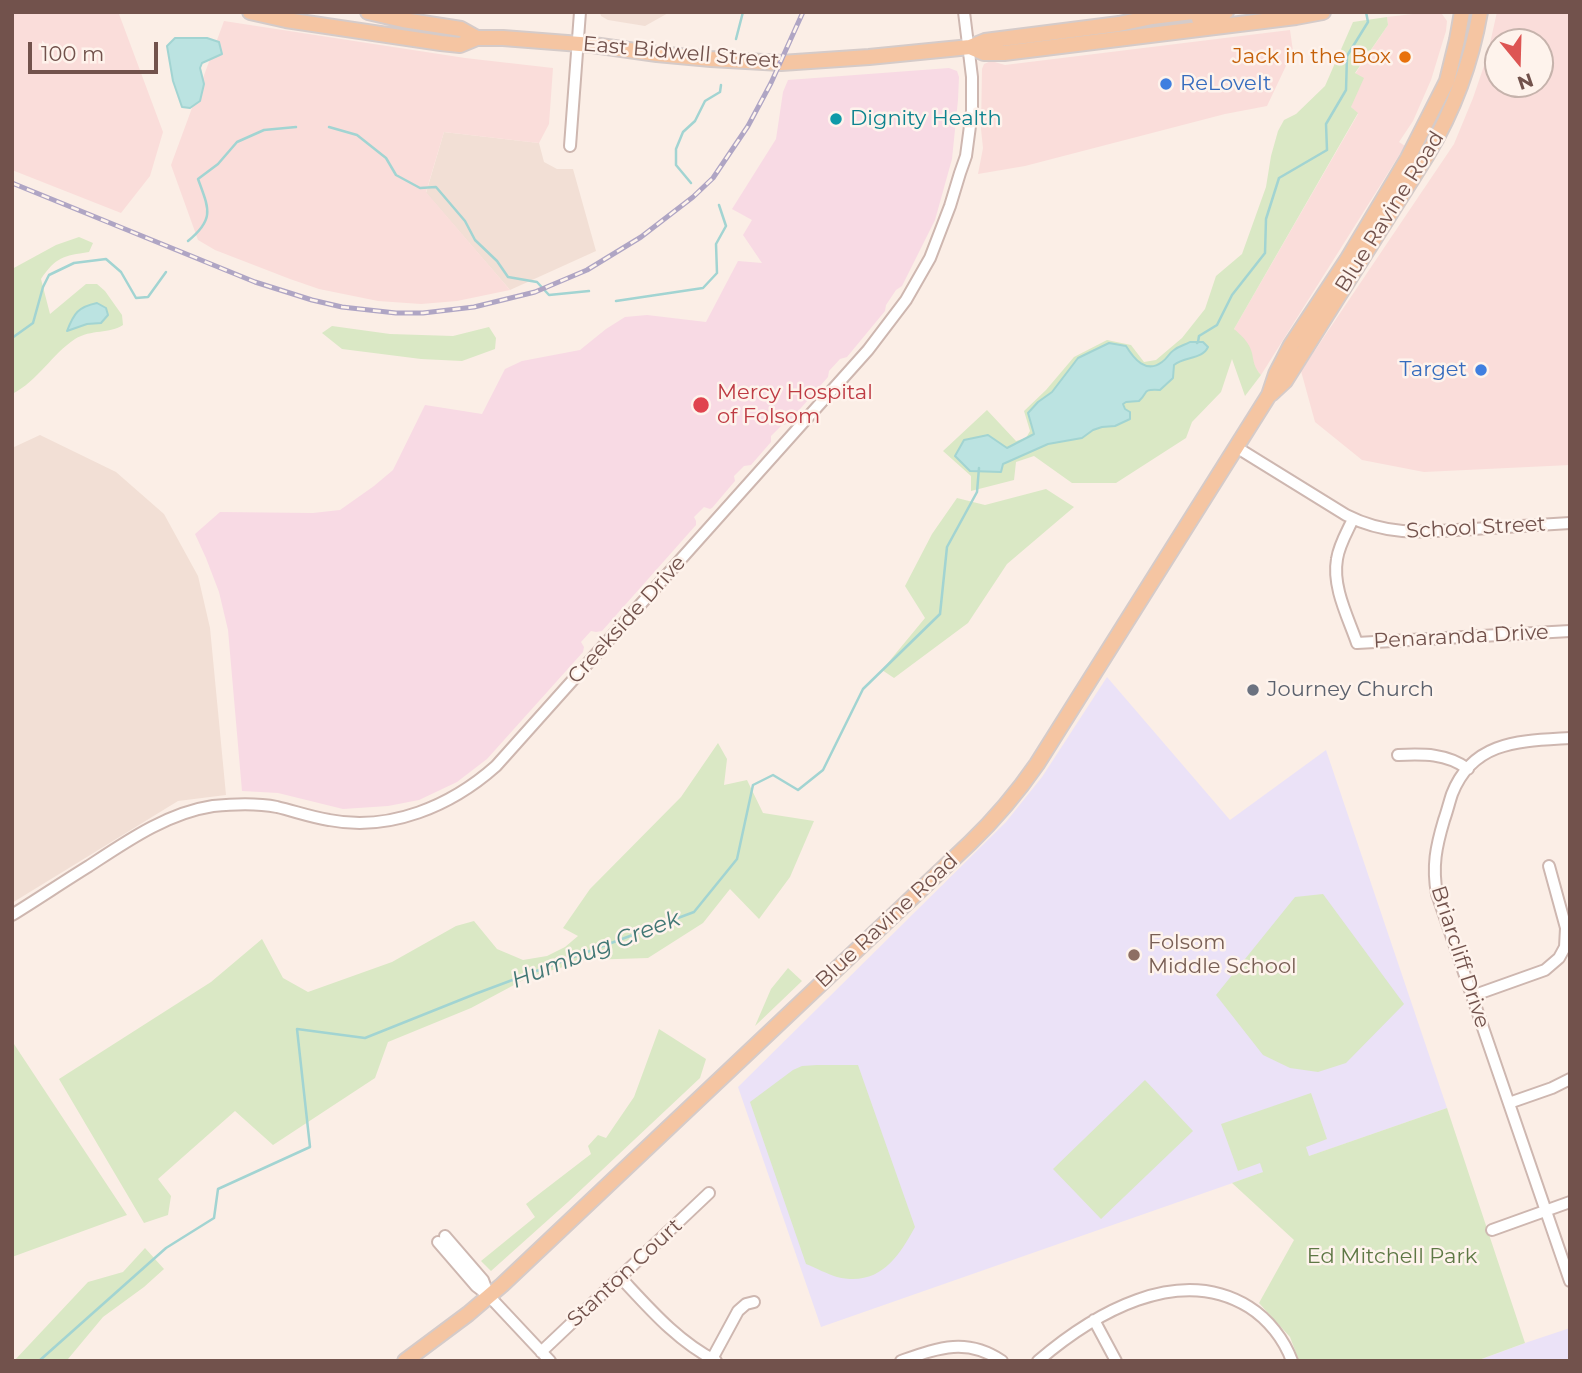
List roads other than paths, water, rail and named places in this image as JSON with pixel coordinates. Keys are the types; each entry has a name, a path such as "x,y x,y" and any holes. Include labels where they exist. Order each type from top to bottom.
{"main road":[{"name":"East Bidwell Street","path":"368,12 461,29 477,38"},
{"name":"East Bidwell Street","path":"260,13 299,22 460,45 477,38 503,38 710,59 780,62 970,47 985,41 1192,12"},
{"path":"1229,18 1233,20 1262,12"},
{"name":"East Bidwell Street","path":"970,47 984,53 1004,53 1131,38 1229,18 1296,17 1323,12"},
{"name":"Blue Ravine Road","path":"405,1361 489,1296 615,1179 970,843 1020,788 1269,395 1291,345 1347,260 1408,158 1447,81 1462,12"},
{"name":"Blue Ravine Road","path":"1269,395 1285,381 1439,133 1456,99 1474,46 1480,12"},
{"path":"1410,181 1410,170 1421,152 1422,141 1419,136"},
{"path":"1298,360 1295,354 1314,321 1316,306"}],"street":[{"path":"570,146 580,12"},
{"name":"Creekside Drive","path":"12,915 142,832 192,811 234,804 254,805 275,807 332,821 379,821 408,816 436,806 457,796 486,776 869,350 906,300 938,239 966,156 971,120 972,65 964,12"},
{"name":"School Street","path":"1236,447 1353,519 1386,530 1413,533 1570,523"},
{"name":"Penaranda Drive","path":"1353,519 1337,556 1336,577 1357,643 1570,631"},
{"name":"Briarcliff Drive","path":"1570,738 1510,743 1488,753 1468,769 1452,794 1436,846 1434,867 1437,894 1570,1281"},
{"path":"1398,755 1435,755 1449,758 1468,769"},
{"path":"1472,996 1545,970 1555,963 1562,953 1566,928 1549,866"},
{"path":"1509,1103 1570,1079"},
{"name":"Stanton Court","path":"541,1352 709,1193"},
{"path":"1492,1230 1570,1202"},
{"path":"441,1239 476,1286 489,1296 550,1361"},
{"path":"620,1277 679,1336 714,1360 738,1311 754,1302"},
{"path":"1038,1361 1061,1341 1119,1307 1158,1294 1188,1289 1210,1291 1239,1301 1264,1318 1279,1336 1292,1361"},
{"path":"1094,1320 1116,1361"},
{"path":"901,1361 940,1348 957,1346 981,1350 1002,1361"}],"water":[{"path":"175,38 207,38 219,42 222,54 202,63 200,68 204,84 200,101 190,108 182,107 173,81 167,46"},
{"path":"97,303 106,308 108,315 101,323 87,324 67,331 78,312"},
{"path":"1190,342 1203,342 1208,347 1202,354 1174,365 1173,378 1160,390 1148,391 1139,401 1123,404 1130,412 1130,419 1115,426 1093,430 1082,438 1048,444 1003,464 1001,472 970,471 955,456 964,440 988,435 1007,448 1034,434 1028,413 1052,392 1078,358 1109,343 1126,346 1137,360 1151,366 1162,362 1174,350"}],"waterway":[{"path":"736,39 743,12"},
{"name":"Humbug Creek","path":"1197,343 1199,336 1217,325 1232,295 1265,253 1266,219 1279,178 1327,150 1326,124 1346,90 1347,56 1368,22 1366,12"},
{"path":"691,183 676,165 676,149 683,132 695,121 705,101 720,92 721,85"},
{"path":"188,241 206,220 207,206 198,179 218,164 237,142 264,130 296,127"},
{"path":"329,127 357,135 386,158 396,175 420,188 436,187 465,221 475,240 497,261 508,277 537,282 549,295 589,291"},
{"path":"616,301 703,288 717,273 716,244 726,226 719,205"},
{"path":"12,338 33,323 49,275 74,263 106,259 121,272 136,298 148,297 166,272"},
{"name":"Humbug Creek","path":"39,1361 166,1248 214,1218 218,1189 310,1147 297,1029 365,1038 694,912 737,859 753,785 773,775 798,790 823,770 863,689 940,614 947,547 977,492 979,468"}],"railway":[{"path":"12,183 255,282 312,300 342,307 396,313 474,307 535,292 587,270 641,237 693,197 713,178 748,126 803,12"}],"place":[{"name":"Jack in the Box","path":"1405,57"},
{"name":"ReLoveIt","path":"1166,84"},
{"name":"Dignity Health","path":"836,119"},
{"name":"Target","path":"1481,370"},
{"name":"Mercy Hospital of Folsom","path":"701,405"},
{"name":"Journey Church","path":"1253,690"},
{"name":"Folsom Middle School","path":"1134,955"}],"park label":[{"name":"Ed Mitchell Park","path":"1392,1257"}]}
